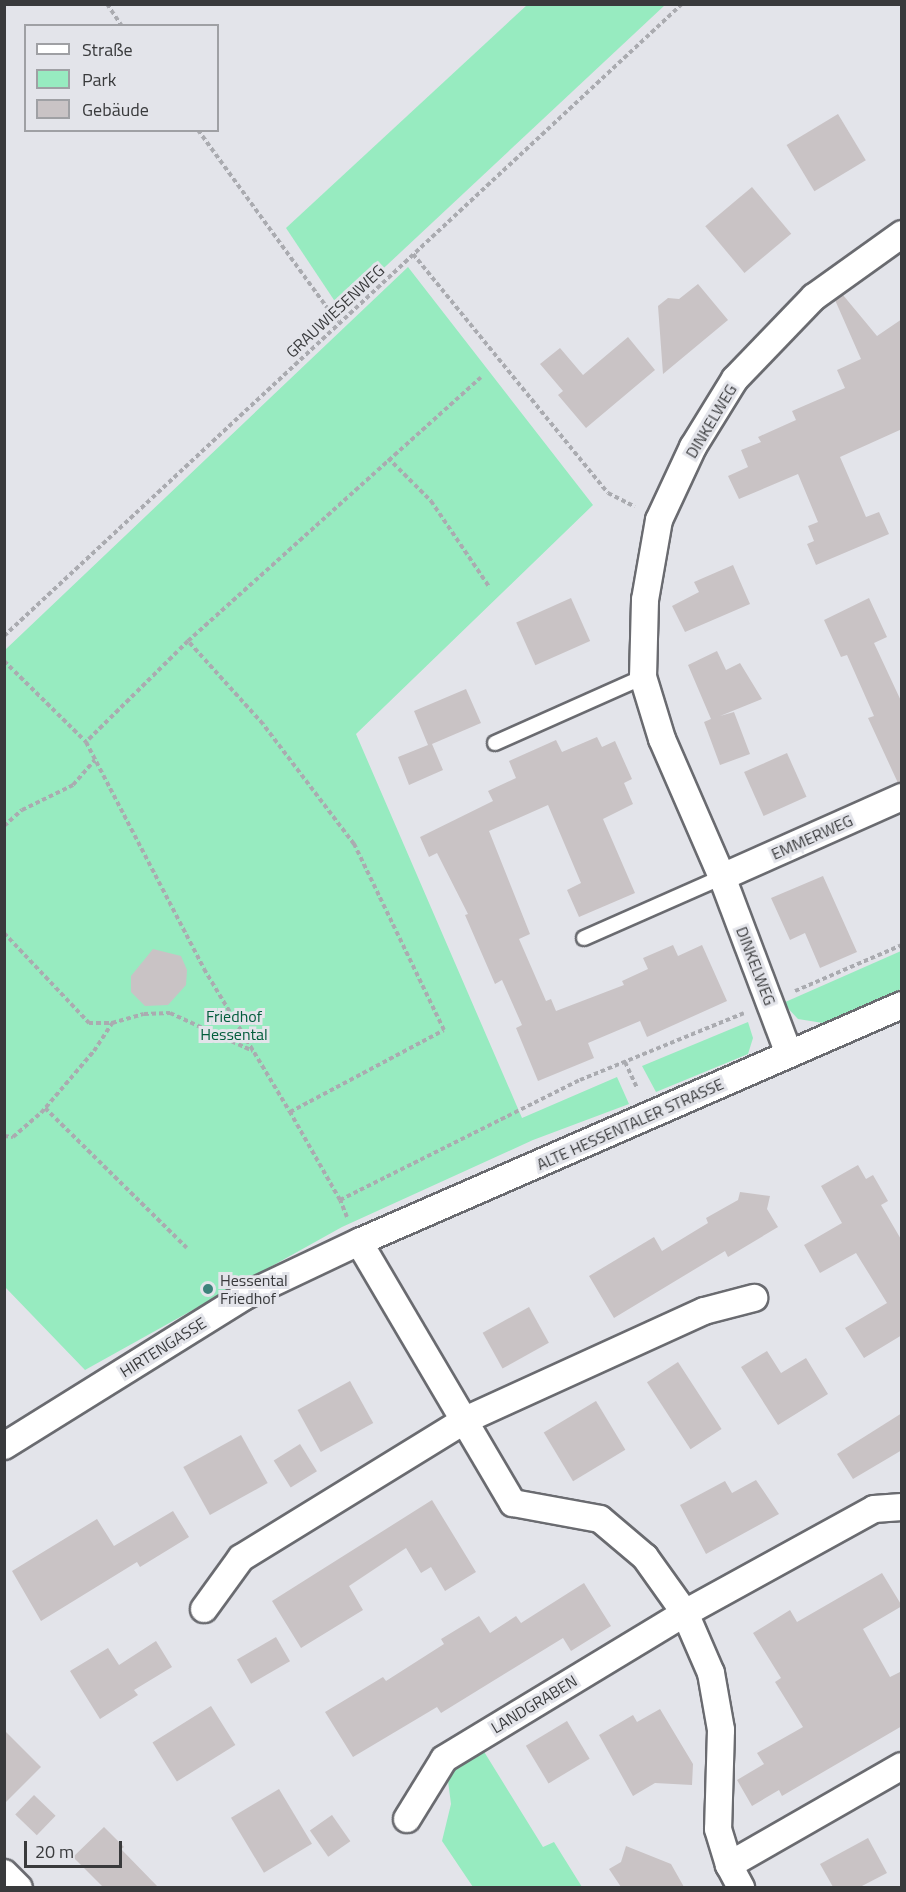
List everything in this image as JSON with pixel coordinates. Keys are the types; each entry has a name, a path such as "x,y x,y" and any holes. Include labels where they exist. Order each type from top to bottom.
{"street":[{"name":"DINKELWEG","path":"789,1054 722,877 662,739 643,677 645,600 659,520 693,447 735,379 814,297 902,234"},
{"name":"EMMERWEG","path":"722,877 902,797"},
{"name":"ALTE HESSENTALER STRASSE","path":"359,1242 902,1005"},
{"path":"359,1242 513,1503 600,1519 645,1557 685,1613 711,1674 721,1730 718,1829 729,1865 741,1887"},
{"name":"HIRTENGASSE","path":"4,1446 243,1297 359,1242"},
{"path":"204,1609 241,1558 465,1420 704,1311 754,1298"},
{"name":"LANDGRABEN","path":"407,1819 444,1759 685,1613 874,1509 902,1507"},
{"path":"729,1865 902,1766"},
{"path":"4,1873 19,1887"}],"lane":[{"path":"495,743 643,677"},
{"path":"584,938 722,877"}],"path":[{"path":"107,4 121,24"},
{"name":"GRAUWIESENWEG","path":"4,636 682,4"},
{"path":"199,132 339,324"},
{"path":"413,254 608,493 659,520"},
{"path":"86,742 188,641 388,458 481,377"},
{"path":"388,458 431,501 490,588"},
{"path":"188,641 263,724 354,844 444,1030 290,1112"},
{"path":"4,661 86,742 204,969 340,1200 359,1242"},
{"path":"4,826 22,810 73,785 95,760"},
{"path":"4,933 89,1023 112,1023 144,1014 170,1013 253,1051"},
{"path":"340,1200 580,1080 902,945"},
{"path":"4,1136 13,1137 45,1108 94,1051 112,1023"},
{"path":"45,1108 187,1248"}],"green space":[{"path":"527,5 665,5 340,309 286,228"},
{"name":"Friedhof Hessental","path":"408,267 593,505 356,734 522,1118 617,1077 629,1104 533,1140 342,1227 85,1370 5,1287 5,650"},
{"path":"901,951 901,989 823,1023 798,1019 783,1003"},
{"path":"748,1022 753,1038 748,1054 656,1092 642,1066"},
{"path":"483,1750 543,1847 554,1842 582,1887 473,1887 442,1841 451,1804 447,1773"}],"building":[{"path":"838,114 866,160 814,191 787,145"},
{"path":"752,187 791,234 744,273 705,226"},
{"path":"698,284 728,320 663,374 658,306 668,298 679,299"},
{"path":"843,295 877,336 902,319 902,429 840,457 866,517 879,512 889,534 816,565 807,544 814,541 808,526 818,522 798,474 739,499 728,476 748,467 741,450 761,442 758,437 796,420 792,411 845,388 837,370 861,359 835,300"},
{"path":"628,337 655,370 586,428 558,395 563,391 540,364 560,348 583,375"},
{"path":"733,565 750,604 685,632 672,606 699,592 694,582"},
{"path":"571,598 590,641 535,665 516,622"},
{"path":"869,598 887,637 874,643 902,703 902,782 898,783 868,718 874,716 847,655 841,657 824,620"},
{"path":"717,651 726,670 740,663 762,699 720,716 734,712 750,754 720,765 704,722 711,719 688,665"},
{"path":"466,689 481,723 432,744 443,770 409,785 398,757 428,745 414,711"},
{"path":"597,737 602,747 615,741 632,779 624,783 633,804 603,819 635,893 579,917 567,890 581,883 548,805 489,831 530,934 519,939 546,1001 551,999 556,1011 624,985 622,981 648,969 643,958 673,945 678,956 702,945 727,1001 647,1037 640,1021 588,1043 594,1058 538,1081 516,1028 522,1025 502,980 495,984 465,915 468,914 437,853 429,857 420,837 493,801 488,791 516,778 509,761 556,740 562,752"},
{"path":"787,753 807,797 764,816 744,772"},
{"path":"823,876 857,952 820,968 805,933 790,940 771,898"},
{"path":"153,949 181,956 187,970 186,985 168,1005 145,1006 131,992 131,976"},
{"path":"858,1165 866,1179 873,1175 888,1201 881,1205 902,1241 902,1335 864,1358 845,1328 887,1303 856,1253 820,1273 804,1245 842,1223 821,1186"},
{"path":"740,1192 770,1196 767,1209 778,1227 728,1257 725,1251 614,1318 589,1276 654,1237 662,1251 708,1223 706,1218 738,1200"},
{"path":"529,1307 549,1343 503,1369 483,1333"},
{"path":"767,1351 781,1373 806,1358 828,1394 778,1425 741,1367"},
{"path":"678,1362 722,1429 691,1449 647,1382"},
{"path":"350,1381 373,1423 321,1452 298,1410"},
{"path":"596,1401 625,1450 573,1481 544,1432"},
{"path":"902,1413 902,1450 853,1479 837,1454"},
{"path":"241,1435 268,1483 210,1515 183,1467"},
{"path":"300,1444 317,1471 291,1488 274,1460"},
{"path":"756,1480 779,1514 706,1554 680,1505 725,1481 732,1493"},
{"path":"432,1500 476,1572 445,1591 431,1567 421,1573 406,1548 349,1586 363,1610 301,1648 272,1601"},
{"path":"173,1511 189,1537 140,1567 137,1562 41,1621 12,1571 97,1519 114,1546"},
{"path":"882,1573 902,1606 863,1629 890,1677 902,1671 902,1726 782,1796 779,1790 752,1806 737,1780 764,1764 757,1753 803,1727 775,1682 781,1678 753,1633 790,1610 797,1622"},
{"path":"584,1583 611,1626 571,1651 563,1638 441,1713 437,1707 353,1757 325,1712 383,1677 386,1681 444,1644 441,1639 479,1616 490,1633 516,1616 521,1623"},
{"path":"276,1637 290,1661 251,1684 237,1660"},
{"path":"156,1641 172,1667 134,1690 138,1695 100,1719 70,1671 108,1648 119,1665"},
{"path":"211,1706 235,1745 177,1782 152,1743"},
{"path":"660,1709 693,1764 692,1785 655,1783 633,1796 599,1735 633,1715 637,1722"},
{"path":"567,1721 590,1759 549,1783 526,1746"},
{"path":"4,1730 41,1767 4,1804"},
{"path":"279,1789 312,1844 264,1873 231,1818"},
{"path":"34,1795 56,1816 37,1835 15,1814"},
{"path":"332,1815 350,1841 328,1857 310,1830"},
{"path":"104,1827 124,1847 121,1849 158,1887 103,1887 73,1857"},
{"path":"868,1838 887,1873 860,1887 833,1887 820,1864"},
{"path":"626,1846 671,1864 684,1887 621,1887 609,1869 621,1862"}],"place":[{"name":"Hessental Friedhof","path":"208,1289"}]}
